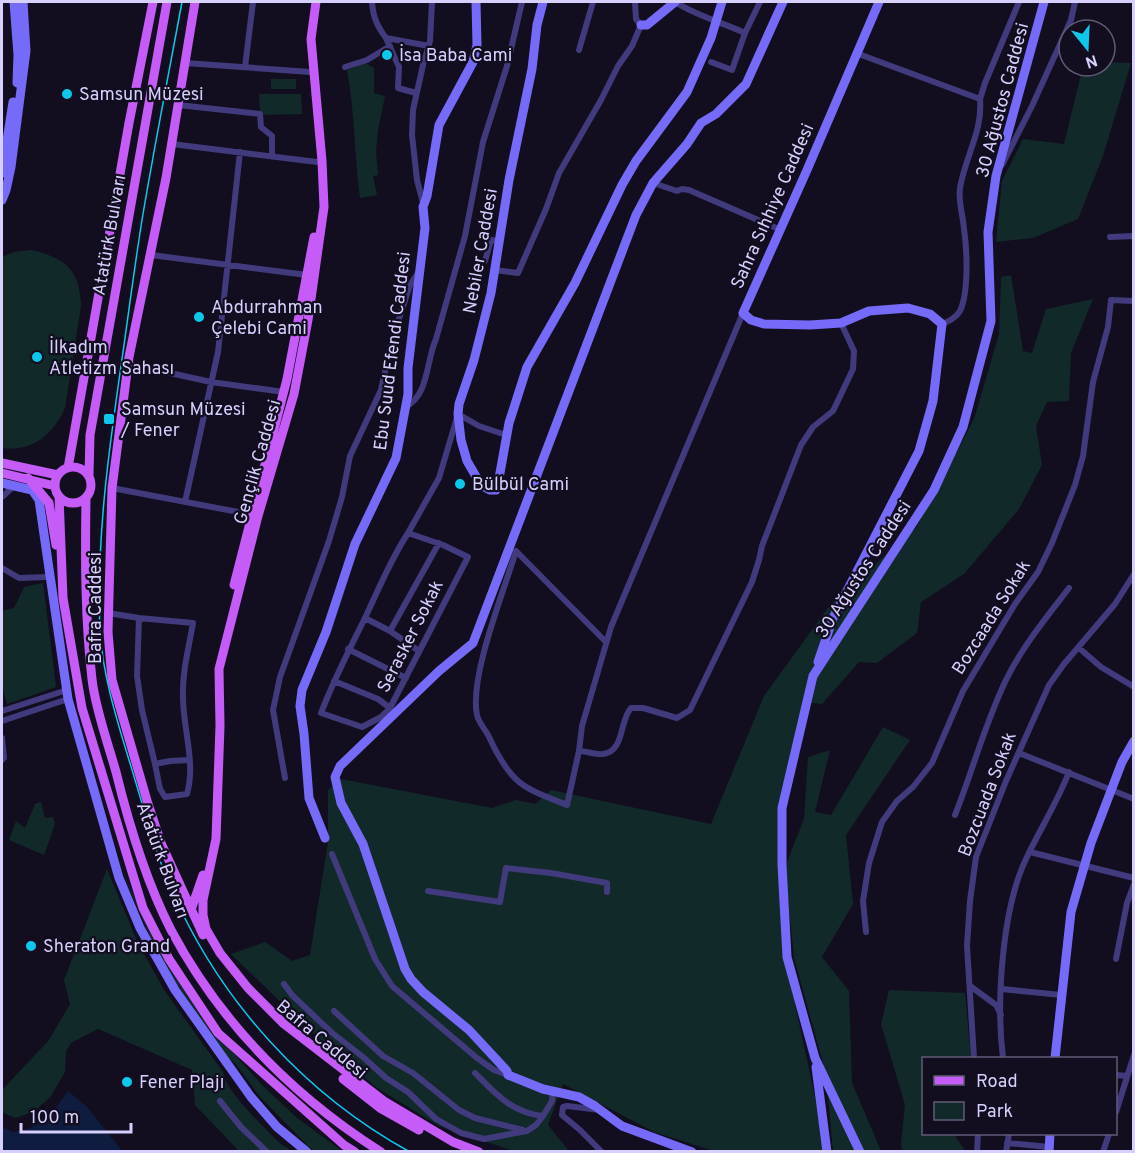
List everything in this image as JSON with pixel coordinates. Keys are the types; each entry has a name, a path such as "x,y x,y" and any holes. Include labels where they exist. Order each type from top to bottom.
{"main road":[{"name":"Atatürk Bulvarı","path":"68,468 129,123 153,2"},
{"name":"Atatürk Bulvarı","path":"167,2 90,435 89,475 92,487 86,498 85,587 92,682 120,787 145,868 171,929 200,977 229,1019 271,1066 324,1112 381,1152"},
{"name":"Bafra Caddesi","path":"195,2 172,144 129,364 112,488 108,613 112,680 161,843 207,942 242,991 294,1041 380,1108 462,1152"},
{"name":"Gençlik Caddesi","path":"206,928 203,900 216,839 220,726 219,669 261,482 284,392 317,214 317,162 305,39 311,2"},
{"name":"Gençlik Caddesi","path":"192,907 205,870 213,835 214,669 254,515 294,394 308,320 324,207 312,48 316,2"},
{"path":"2,463 58,475"},
{"path":"2,473 55,486 58,475 68,468 80,468 89,475"},
{"path":"28,478 49,503 63,598"},
{"name":"Atatürk Bulvarı","path":"55,486 59,496 63,598 82,708 142,908 169,959 218,1033 344,1145 355,1152"},
{"path":"59,496 69,503 86,498"},
{"name":"Bafra Caddesi","path":"206,928 220,953 248,988 299,1037 356,1081 415,1121 453,1142 479,1152"}],"street":[{"path":"2,173 17,81 18,55 14,2"},
{"path":"2,200 11,167 26,51 23,2"},
{"path":"246,67 253,2"},
{"path":"372,2 372,12 377,25 386,38 399,67 398,88 416,93"},
{"path":"423,207 417,180 412,135 413,110 429,46 432,2"},
{"name":"Ebu Suud Efendi Caddesi","path":"325,838 309,798 300,706 302,690 326,632 355,544 396,458 405,407 425,228 423,207 427,196 439,125 473,63 477,45 476,2"},
{"path":"405,407 419,396 436,339 465,236 483,142 507,66 522,2"},
{"name":"Nebiler Caddesi","path":"506,435 496,490 486,489 467,461 461,440 458,414 486,317 509,180 532,69 537,25 543,2"},
{"path":"579,50 592,2"},
{"path":"635,2 636,19 641,25"},
{"path":"641,25 647,25 675,2 700,16 716,20 745,33"},
{"path":"390,708 378,699 334,681 395,552 439,478 458,414 479,426 506,435 527,367 575,283 622,185 636,161 687,92 711,38 723,2"},
{"path":"711,62 732,70 745,33 760,2"},
{"path":"508,1075 507,1071 469,1030 423,992 405,969 363,844 340,803 336,777 340,766 440,671 473,643 627,237 645,196 701,123 716,114 746,84 783,2"},
{"name":"Sahra Sıhhiye Caddesi","path":"879,2 743,313 751,320 764,324 842,324 869,311 908,308 930,315 942,324"},
{"path":"813,676 833,618 919,451 933,401 942,324 951,320 960,311 966,285 966,249 960,190 964,168 979,127 980,99 985,83 1019,2"},
{"name":"30 Ağustos Caddesi","path":"860,1152 815,1058 788,957 782,865 782,808 813,676 934,490 963,428 991,321 988,232 996,176 1044,2"},
{"path":"996,176 1032,106 1071,20 1075,2"},
{"path":"495,270 518,273 559,173 618,66 632,46 641,25"},
{"path":"386,38 429,46"},
{"path":"345,67 367,60 390,46"},
{"path":"856,53 980,99"},
{"path":"185,63 310,72"},
{"path":"178,105 260,114 261,126 272,136 272,156"},
{"path":"172,144 317,162"},
{"path":"185,502 218,352 240,152"},
{"path":"653,183 677,191 689,190 781,230"},
{"path":"1110,237 1134,236"},
{"path":"485,261 491,240 500,241"},
{"path":"150,255 307,275"},
{"path":"285,778 273,710 280,677 329,541 342,497 350,456 381,390 392,340 410,285 420,270"},
{"name":"Bozcaada Sokak","path":"866,932 863,901 869,863 882,822 897,801 913,788 932,763 963,691 1004,622 1038,572 1072,493 1083,456 1094,382 1108,327 1111,300 1134,301"},
{"path":"606,642 516,551 485,647 476,698 477,716 499,759 510,774 527,789 567,805 582,726 606,642 625,590 743,313"},
{"path":"579,751 603,754 613,749 617,745 627,712 631,708 643,708 677,718 690,710 752,582 762,546 801,445 813,427 833,411 853,369 854,351 842,324"},
{"path":"129,364 211,382 284,392"},
{"path":"2,483 32,490 39,500 68,695 119,878 140,928 175,990 251,1097 278,1127 307,1152"},
{"path":"2,498 16,485"},
{"path":"112,488 254,515"},
{"path":"390,631 439,543 408,533"},
{"name":"Serasker Sokak","path":"334,681 321,713 362,727 372,723 390,708 468,557 439,543"},
{"path":"2,568 18,578 46,577 50,573"},
{"name":"Bozcuada Sokak","path":"974,1057 967,946 976,857 987,826 1049,685 1115,604 1134,574"},
{"path":"955,815 989,720 1006,681 1023,648 1069,588"},
{"path":"108,613 193,623 183,697 191,781 187,794 165,797 160,789 142,710 137,676 139,618"},
{"path":"365,618 390,631 419,651"},
{"path":"1079,648 1101,667 1134,687"},
{"path":"348,649 406,678"},
{"path":"2,711 68,695"},
{"path":"2,721 68,695"},
{"path":"2,738 4,758 2,760"},
{"path":"1055,1057 1071,912 1084,866 1122,762 1134,741"},
{"path":"1018,753 1134,799"},
{"path":"155,764 189,760"},
{"path":"1003,1057 1002,989 1010,908 1030,852 1055,807 1069,772"},
{"path":"1030,852 1134,878"},
{"path":"332,854 375,959 392,986 477,1058 494,1070 543,1089 579,1097 622,1126 692,1152"},
{"path":"428,891 500,902 506,868 607,883 607,892"},
{"path":"1116,959 1127,903 1134,884"},
{"path":"284,984 292,995 331,1032 386,1078 408,1092 423,1108 448,1127 461,1133 484,1139 527,1131 543,1116 552,1101 553,1090"},
{"path":"970,986 996,1005 1002,1016"},
{"path":"1002,989 1061,995"},
{"path":"334,1011 383,1056 413,1073 459,1110 483,1120 527,1131"},
{"path":"1117,1109 1134,1055"},
{"path":"815,1058 827,1152"},
{"path":"475,1073 498,1097 529,1115 543,1116"},
{"path":"1117,1075 1127,1076"},
{"path":"219,1101 267,1152"},
{"path":"601,1110 567,1106 561,1111 562,1115 602,1152"},
{"path":"977,1152 978,1135"},
{"path":"1006,1152 1008,1135"},
{"path":"1103,1152 1109,1135"},
{"path":"1007,1143 1049,1149"}],"green space":[{"path":"1117,62 1131,63 1103,156 1078,219 1033,238 996,242 1002,181 1023,139 1064,144 1080,78 1117,78"},
{"path":"366,63 374,68 374,93 385,96 376,151 378,175 373,176 377,195 360,198 347,70"},
{"path":"271,79 296,79 296,89 271,89"},
{"path":"259,94 301,94 302,114 260,115"},
{"name":"İlkadım Atletizm Sahası","path":"31,250 53,257 68,267 78,283 81,306 65,408 60,418 48,434 40,440 23,447 2,448 2,257 14,252"},
{"path":"1011,275 1023,351 1032,353 1046,309 1093,299 1071,353 1069,401 1047,402 1036,426 1042,465 1019,509 964,574 921,602 917,633 877,663 859,662 822,704 805,702 779,810 786,962 815,1097 823,1151 714,1151 654,1132 563,1084 548,1125 569,1151 514,1151 439,1126 377,1088 322,1042 231,954 265,942 292,961 310,955 328,842 328,790 341,779 492,808 516,800 535,804 551,790 711,824 764,696 830,605 916,528 974,419 999,334 1001,277"},
{"path":"43,583 56,687 7,704 2,686 2,611 14,608 24,587"},
{"path":"883,727 910,740 846,835 853,904 822,957 849,991 852,1083 881,1151 833,1151 826,1074 794,958 785,867 804,819 808,757 830,750 815,812 831,815"},
{"path":"41,802 45,818 53,817 55,824 44,855 9,840 16,821 25,828 35,804"},
{"path":"107,869 138,943 164,990 223,1072 231,1089 257,1120 289,1151 239,1151 195,1105 192,1070 98,1029 71,1043 66,1051 65,1072 51,1096 34,1112 15,1118 2,1112 2,1090 49,1040 70,1004 64,980"},
{"path":"122,872 159,946 214,1031 263,1086 296,1117 342,1151 315,1151 308,1146 261,1098 234,1062 228,1058 176,983 154,945"},
{"path":"889,990 965,993 971,1057 922,1057 922,1135 955,1135 965,1151 902,1151 905,1105 881,1024"}],"water":[{"path":"68,1091 87,1107 122,1151 2,1151 2,1127 13,1132 28,1129 51,1115"}],"tram line":[{"path":"182,2 140,232 108,460 99,597 104,667 117,721 161,864 193,933 216,971 270,1042 302,1074 336,1103 372,1129 410,1152"}],"place":[{"name":"İsa Baba Cami","path":"387,55"},
{"name":"Samsun Müzesi","path":"67,94"},
{"name":"Abdurrahman Çelebi Cami","path":"199,317"},
{"name":"İlkadım Atletizm Sahası","path":"37,357"},
{"name":"Samsun Müzesi / Fener","path":"109,419"},
{"name":"Bülbül Cami","path":"460,484"},
{"name":"Sheraton Grand","path":"31,946"},
{"name":"Fener Plajı","path":"127,1082"}]}
